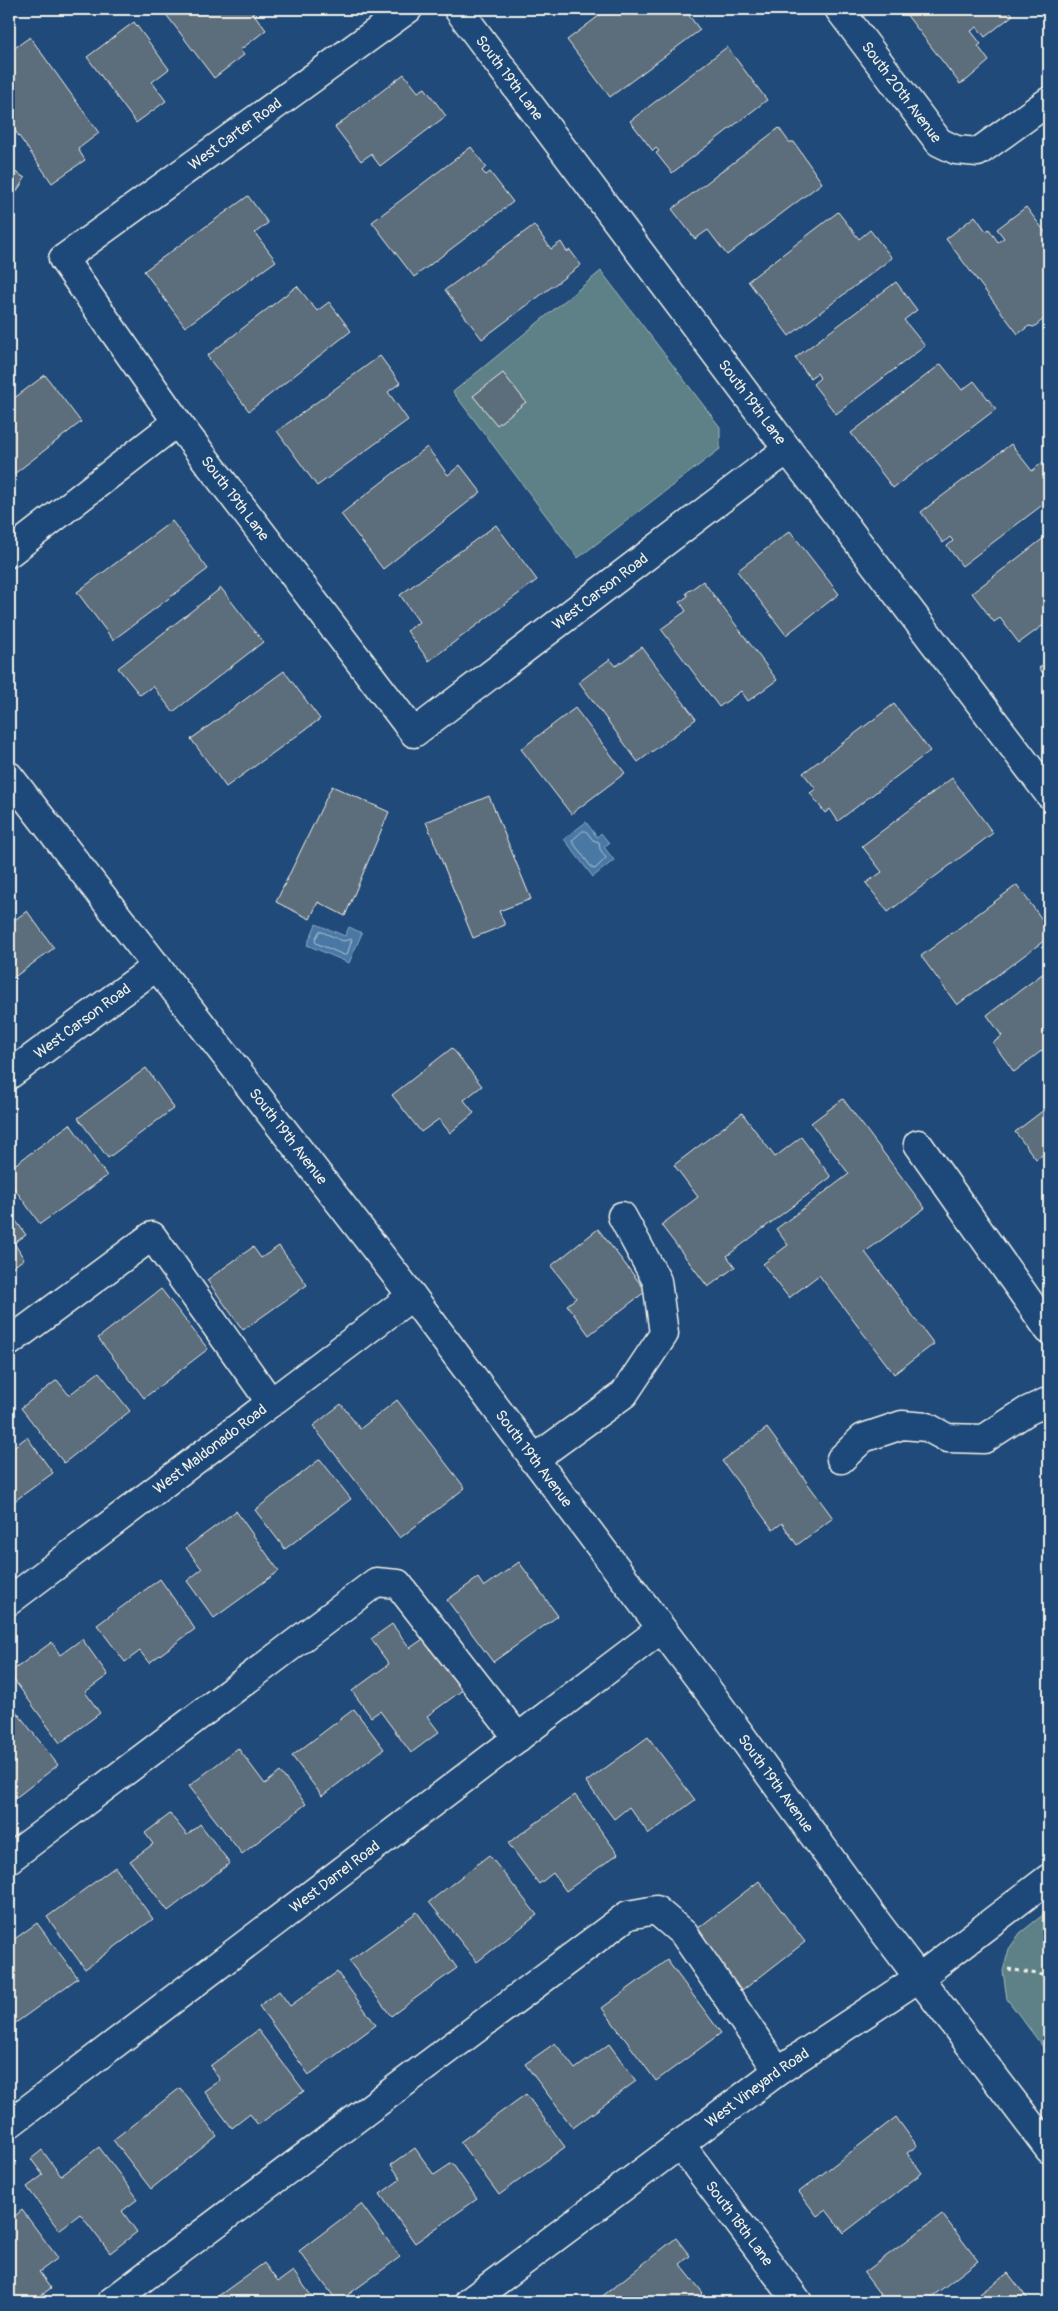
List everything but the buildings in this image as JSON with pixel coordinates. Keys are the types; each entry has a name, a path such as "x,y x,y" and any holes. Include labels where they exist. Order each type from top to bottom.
{"street":[{"name":"West Carter Road","path":"63,259 408,9"},
{"name":"South 19th Lane","path":"458,9 788,450 1049,794"},
{"name":"South 20th Avenue","path":"839,9 939,142 956,150 978,152 1049,101"},
{"name":"South 19th Lane","path":"63,259 177,422 414,733"},
{"path":"9,553 177,422"},
{"name":"West Carson Road","path":"414,733 788,450"},
{"name":"South 19th Avenue","path":"9,776 412,1296 661,1629 878,1924 1049,2149"},
{"name":"West Carson Road","path":"11,1068 157,966"},
{"path":"918,1144 1049,1330"},
{"path":"534,1460 624,1394 664,1334 657,1281 622,1216"},
{"path":"9,1342 152,1236 271,1403"},
{"name":"West Maldonado Road","path":"9,1601 412,1296"},
{"path":"841,1459 864,1438 902,1425 927,1427 947,1438 984,1439 1027,1411 1049,1401"},
{"path":"9,1859 376,1582 398,1584 518,1738"},
{"name":"West Darrel Road","path":"9,2124 661,1629"},
{"name":"West Vineyard Road","path":"469,2302 778,2072 920,1977 1049,1878"},
{"path":"111,2302 628,1915 656,1910 684,1934 778,2072"},
{"name":"South 18th Lane","path":"680,2144 798,2302"}],"path":[{"path":"1008,1969 1049,1976"}],"green space":[{"path":"601,271 720,427 720,449 578,558 453,392"},
{"path":"1049,1910 1049,2055 1007,1999 1003,1971 1009,1949 1020,1933"}],"water":[{"path":"586,822 597,837 601,833 609,843 604,847 614,860 593,877 564,839"},
{"path":"316,924 345,936 349,927 362,933 349,963 307,945"}]}
